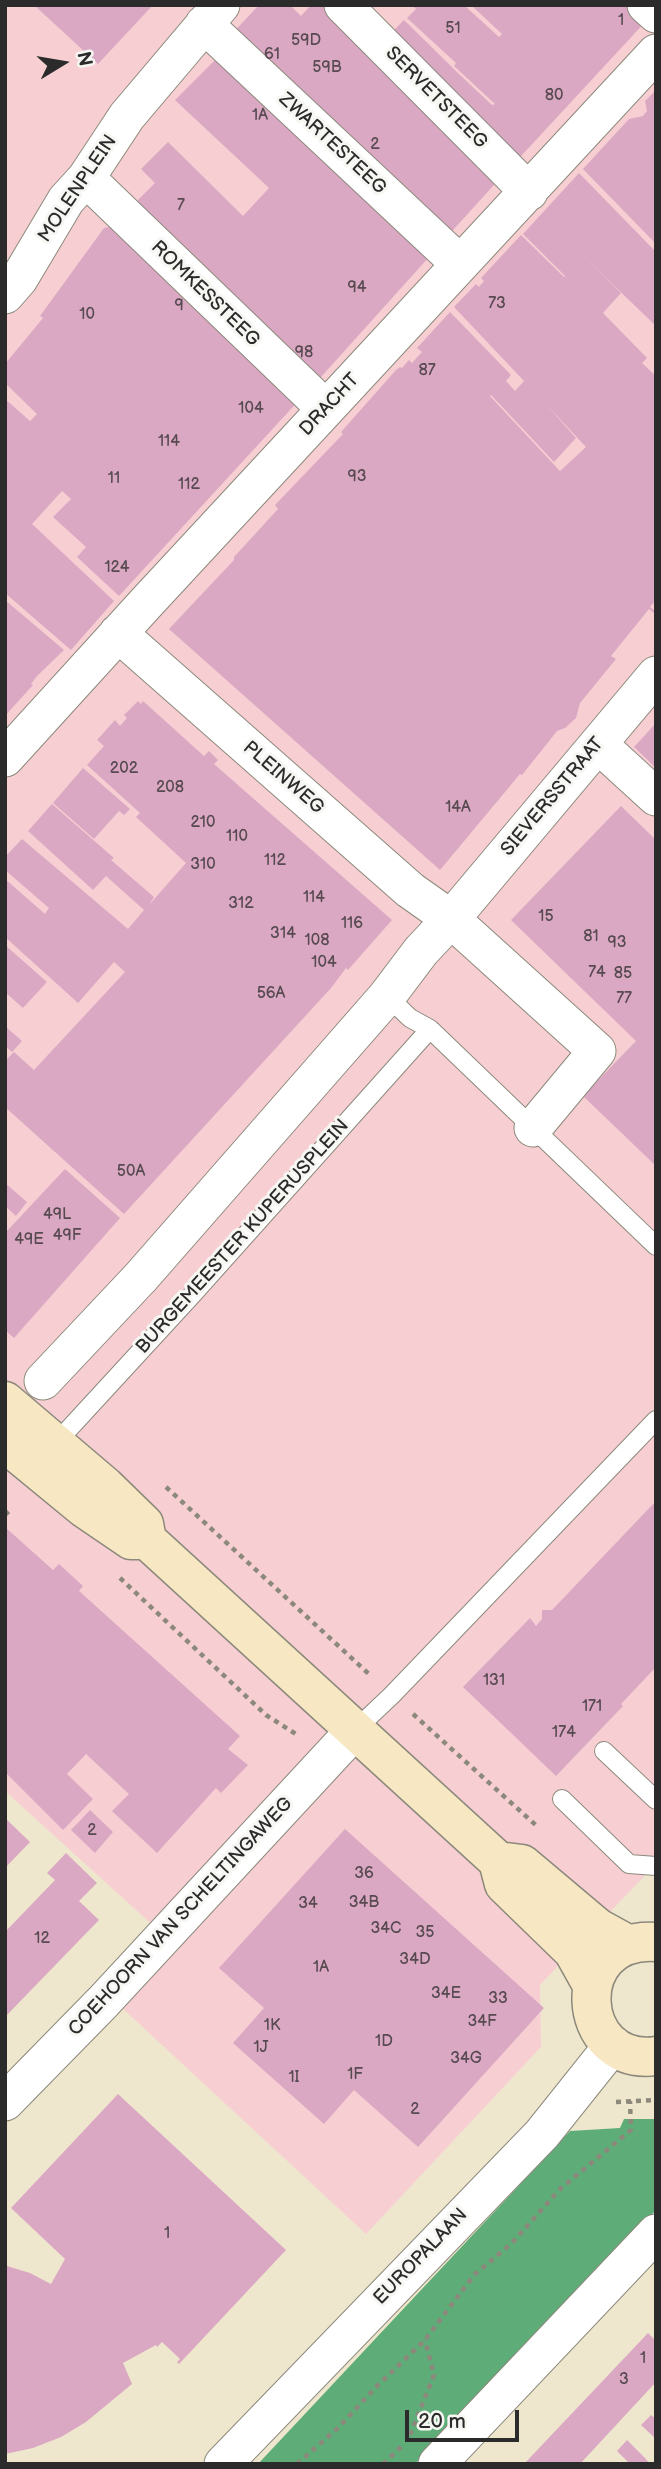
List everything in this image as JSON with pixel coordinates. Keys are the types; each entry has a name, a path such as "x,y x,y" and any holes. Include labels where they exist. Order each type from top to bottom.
{"main road":[{"path":"5,1401 105,1486 144,1524 147,1540 498,1861 504,1884 573,1951 592,1985"},
{"path":"7,1448 77,1503 131,1540 147,1540"},
{"path":"498,1861 522,1864 598,1928 642,1943"},
{"path":"642,1943 605,1960 592,1985 590,2004 595,2023 613,2045 631,2054 656,2056"}],"street":[{"name":"SERVETSTEEG","path":"344,5 528,191"},
{"path":"646,5 656,13"},
{"name":"MOLENPLEIN","path":"5,295 19,279 66,200 86,178 127,117 213,15"},
{"name":"ZWARTESTEEG","path":"213,15 460,264"},
{"name":"DRACHT","path":"5,758 656,53"},
{"name":"ROMKESSTEEG","path":"86,178 326,409"},
{"name":"PLEINWEG","path":"118,633 410,890 451,919"},
{"name":"SIEVERSSTRAAT","path":"451,919 656,675"},
{"path":"598,744 656,797"},
{"path":"43,1381 141,1277 451,919 597,1051 533,1128"},
{"name":"COEHOORN VAN SCHELTINGAWEG","path":"5,2102 103,2002 355,1730"},
{"name":"EUROPALAAN","path":"223,2464 542,2134 574,2098 613,2045"},
{"path":"437,2464 656,2233"}],"lane":[{"path":"387,996 410,1018 430,1029 656,1246"},
{"name":"BURGEMEESTER KUPERUSPLEIN","path":"55,1444 430,1029"},
{"path":"355,1730 392,1695 656,1419"},
{"path":"604,1751 656,1800"},
{"path":"562,1800 629,1864 656,1866"}],"path":[{"path":"5,1515 11,1509"},
{"path":"608,2104 656,2100"},
{"path":"297,2464 339,2427 425,2340 474,2275 512,2243 560,2189 631,2130 630,2101"},
{"path":"383,2464 407,2442 435,2375 425,2340"}],"shaded area":[{"path":"5,5 656,5 656,1864 540,1985 541,2047 366,2234 121,2007 179,1949 5,1791"}],"green space":[{"path":"624,2119 656,2119 656,2210 415,2464 258,2464 570,2131 620,2128"}],"building":[{"path":"34,5 153,5 98,64"},
{"path":"259,5 290,5 301,16 311,5 336,5 504,174 443,241 227,39"},
{"path":"412,5 464,5 499,37 502,34 471,5 633,5 648,19 510,168 385,39 404,20 492,105 495,104 407,18 416,9"},
{"path":"225,50 438,247 312,387 129,209 155,183 141,169 168,142 243,216 269,188 175,100"},
{"path":"656,90 656,244 583,169 629,119 643,116 647,111 645,101"},
{"path":"579,173 656,252 656,326 580,253 621,293 603,313 647,358 642,363 656,376 656,600 650,607 655,611 654,613 649,609 611,656 616,659 580,703 576,718 557,731 440,870 169,629 234,560 278,509 275,505 343,434 341,432 396,370 409,360 412,363 422,352 417,348 450,312 511,375 506,381 515,391 524,381 454,307 476,284 479,287 484,281 481,278 521,235 565,276 523,234","holes":["491,395 554,462 576,438 545,403 586,447 560,471"]},
{"path":"121,225 302,397 119,596 77,557 86,547 53,517 71,499 62,491 32,524 114,601 71,650 5,593 5,399 30,421 37,414 5,383 5,364 43,318 40,316 104,228"},
{"path":"5,600 64,650 37,676 31,684 33,685 5,716"},
{"path":"138,701 141,704 143,701 204,756 209,751 218,760 214,764 392,920 124,1214 5,1107 5,1061 14,1052 34,1070 125,972 114,962 78,1003 5,937 5,879 45,914 49,908 5,870 5,857 22,839 128,929 144,910 106,876 93,890 28,831 52,804 154,897 149,905 186,863 136,817 140,813 87,765 104,746 97,740 115,720 120,726 127,718 124,715"},
{"path":"656,723 656,768 634,747"},
{"path":"83,768 130,809 124,815 119,811 94,839 53,803"},
{"path":"621,806 656,840 656,1166 583,1096 636,1041 511,920"},
{"path":"5,945 47,982 23,1008 5,992"},
{"path":"5,1026 22,1041 12,1052 5,1046"},
{"path":"65,1169 120,1218 14,1338 5,1330 5,1229 7,1231"},
{"path":"5,1183 27,1202 16,1216 5,1206"},
{"path":"656,1501 656,1667 556,1776 463,1687 530,1618 536,1626 542,1619 542,1610 552,1610"},
{"path":"5,1527 53,1570 59,1564 83,1586 79,1591 240,1736 228,1749 248,1765 221,1793 216,1788 157,1853 112,1811 129,1794 86,1754 67,1774 93,1799 63,1830 5,1772"},
{"path":"90,1810 113,1832 95,1853 71,1830"},
{"path":"5,1818 30,1842 5,1868"},
{"path":"345,1829 544,2008 418,2147 354,2090 324,2124 233,2043 264,2008 219,1968"},
{"path":"66,1853 97,1883 79,1901 99,1920 5,2017 5,1932 55,1880 47,1873"},
{"path":"118,2094 286,2250 179,2364 177,2362 180,2359 162,2342 157,2347 156,2345 123,2363 132,2384 86,2422 61,2437 33,2448 5,2454 5,2268 7,2266 30,2273 51,2284 65,2259 11,2208"},
{"path":"648,2333 656,2341 656,2382 580,2464 524,2464"},
{"path":"651,2415 656,2419 656,2439 641,2425"},
{"path":"627,2440 650,2464 630,2464 617,2451"}]}
